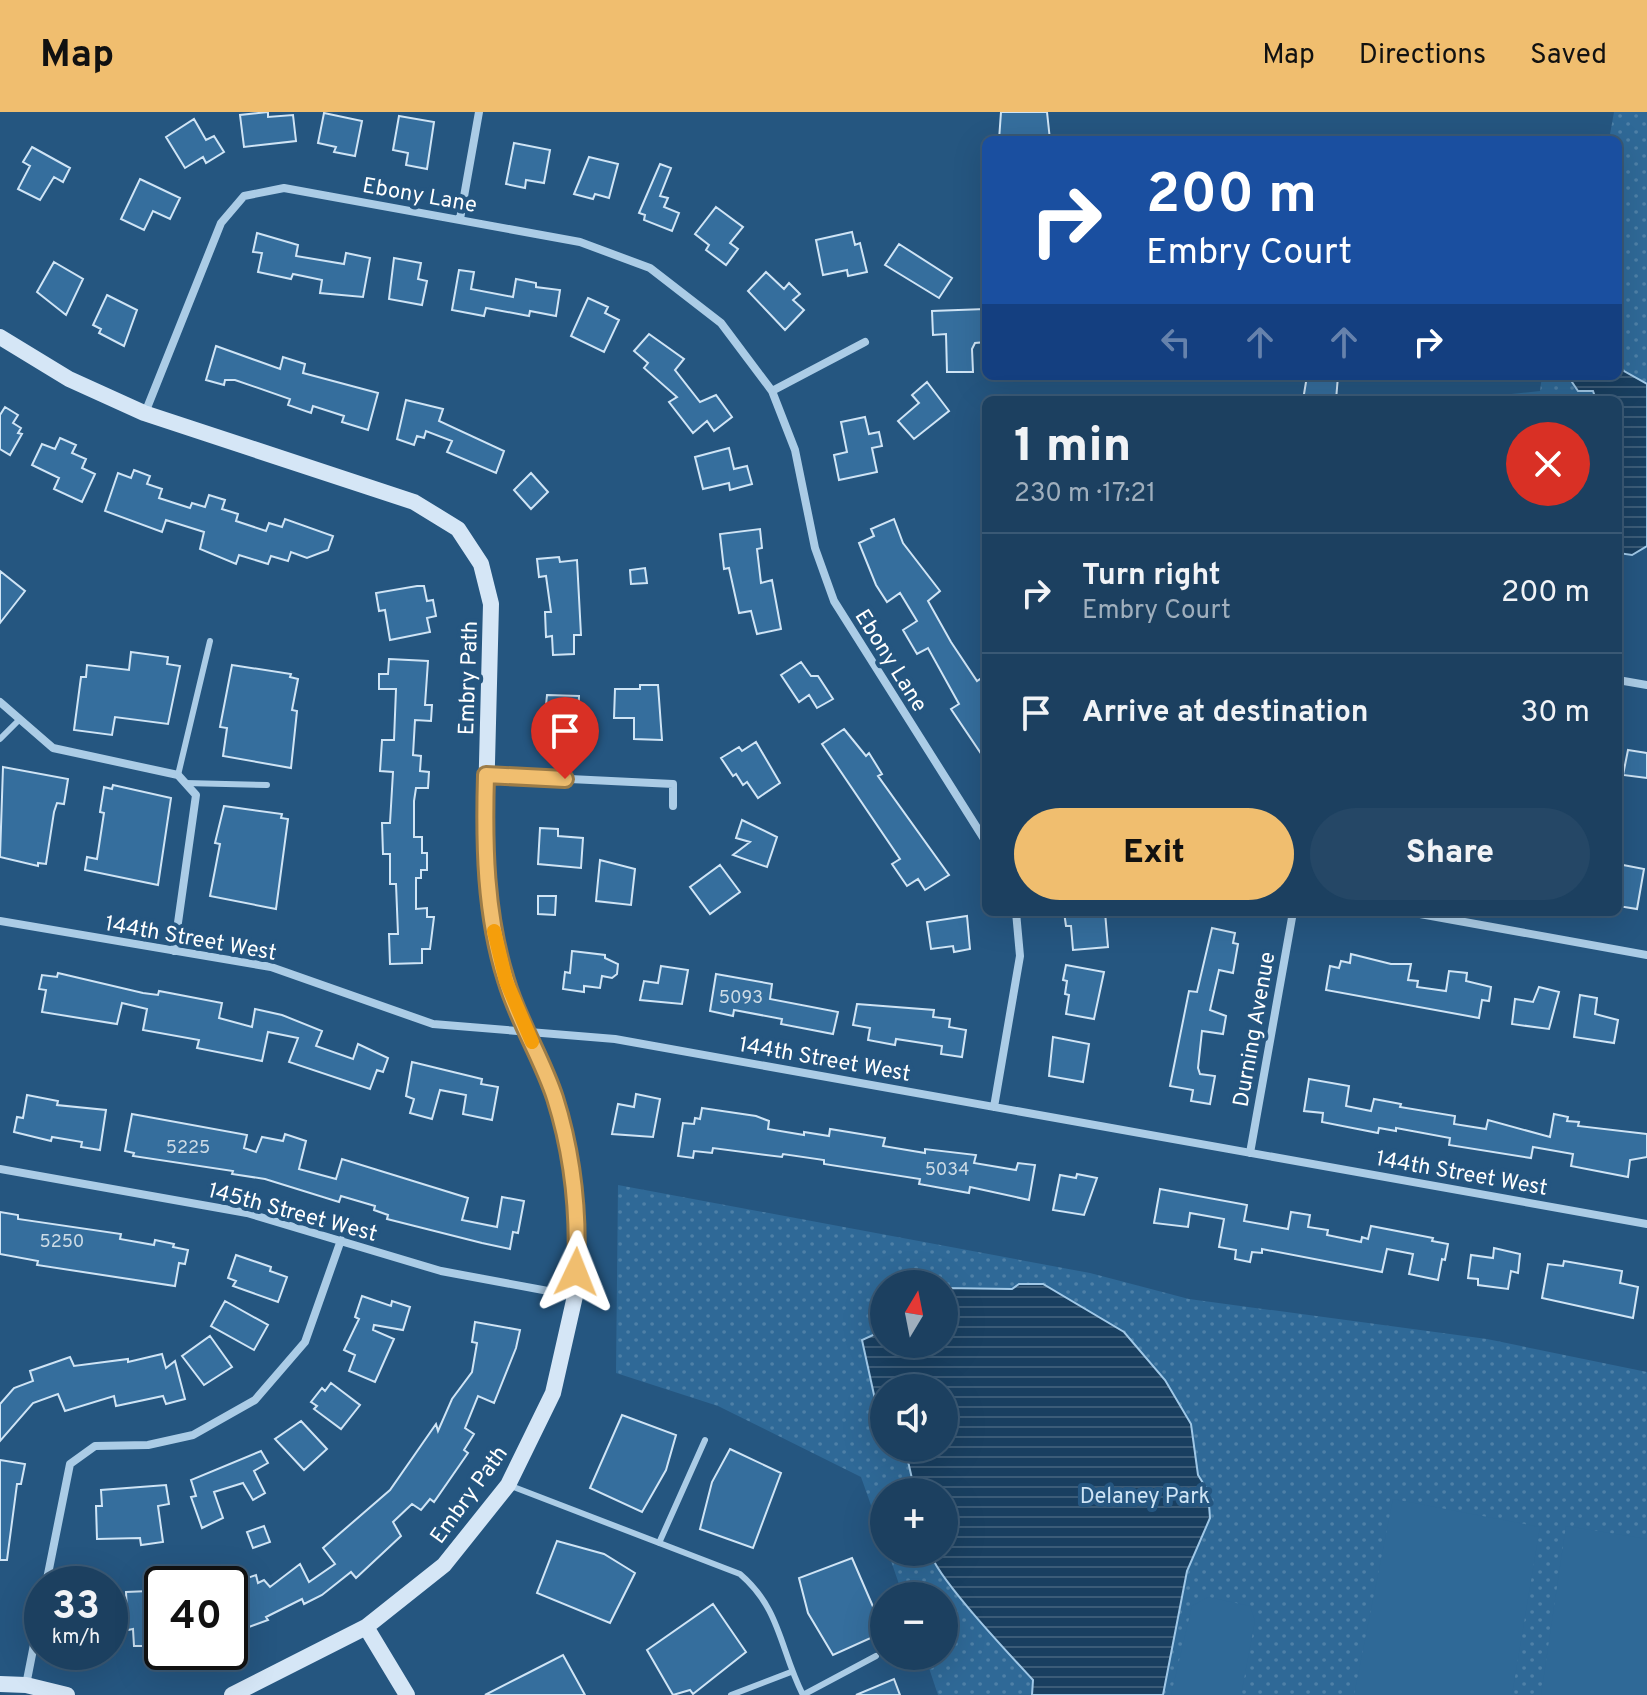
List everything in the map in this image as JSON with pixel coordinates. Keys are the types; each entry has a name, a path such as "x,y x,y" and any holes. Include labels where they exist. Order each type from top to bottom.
{"street":[{"path":"460,219 479,112"},
{"name":"Ebony Lane","path":"144,413 221,223 244,196 284,188 460,219 580,242 650,268 721,323 772,391 795,450 815,548 834,601 982,836"},
{"name":"Embry Path","path":"0,337 69,379 144,413 414,502 458,529 481,564 491,604 485,842 490,911 506,981 555,1098 570,1160 578,1223 575,1296 553,1393 508,1485 444,1565 366,1627 232,1695"},
{"path":"772,391 865,342"},
{"path":"1622,681 1647,685"},
{"path":"0,702 53,748 178,775 196,795 174,951"},
{"path":"486,775 673,784 673,806"},
{"path":"994,1107 1020,956 1016,916"},
{"name":"Durning Avenue","path":"1250,1153 1292,916"},
{"path":"1431,916 1647,955"},
{"name":"144th Street West","path":"0,921 271,967 433,1024 615,1039 1647,1224"},
{"name":"145th Street West","path":"0,1169 247,1213 441,1271 575,1296"},
{"path":"50,1566 70,1464 95,1446 148,1445 193,1435 255,1400 305,1342 341,1240"},
{"path":"366,1627 407,1695"},
{"path":"26,1685 29,1670"},
{"path":"0,1684 26,1685 67,1695"}],"lane":[{"path":"178,775 210,641"},
{"path":"0,739 20,719"},
{"path":"185,783 267,785"},
{"path":"659,1543 705,1440"},
{"path":"508,1485 740,1574 757,1589 775,1618 791,1672 803,1695 870,1659"},
{"path":"731,1695 791,1672"}],"green space":[{"path":"1614,112 1647,112 1647,444 1622,406 1622,396 1492,396 1540,391 1541,380 1622,380 1622,136 1610,136"},
{"name":"Delaney Park","path":"618,1185 1090,1273 1189,1299 1487,1339 1647,1372 1647,1695 938,1695 930,1670 958,1670 958,1582 898,1582 893,1566 958,1566 958,1478 870,1478 870,1502 861,1477 718,1406 616,1373"},
{"path":"1393,1499 1540,1527 1512,1695 1354,1695"},
{"path":"1566,1526 1647,1539 1647,1695 1541,1695"},
{"path":"1208,1597 1250,1606 1255,1621 1241,1695 1171,1695 1192,1606"}],"shaded area":[{"path":"1622,368 1647,384 1647,546 1632,555 1622,554 1622,396 1595,396 1593,391 1578,391 1571,380 1622,380"},
{"path":"1019,1284 1043,1284 1124,1332 1165,1380 1191,1424 1198,1475 1208,1491 1210,1518 1187,1571 1163,1695 1032,1695 1033,1680 958,1594 958,1582 948,1582 936,1566 958,1566 958,1478 912,1478 908,1462 958,1462 958,1374 870,1374 870,1377 862,1340 870,1336 870,1358 958,1358 958,1288 1012,1289"}],"building":[{"path":"268,112 268,117 293,115 296,141 244,147 240,115"},
{"path":"1001,112 1047,112 1050,136 999,136"},
{"path":"324,113 362,121 355,156 334,152 336,147 318,143"},
{"path":"399,116 434,122 427,169 406,165 408,153 393,150"},
{"path":"194,119 206,140 214,136 224,152 206,163 203,157 185,168 166,137"},
{"path":"514,143 550,150 544,183 526,180 525,188 506,184"},
{"path":"32,147 70,168 63,182 54,177 40,200 18,189 30,166 23,162"},
{"path":"589,157 618,164 609,198 595,194 593,199 574,194"},
{"path":"660,164 671,168 660,196 668,198 664,207 679,213 672,231 644,220 645,215 639,213"},
{"path":"140,179 180,198 170,219 153,211 144,230 121,219"},
{"path":"716,207 743,227 730,243 738,249 726,265 706,250 709,245 695,234"},
{"path":"852,232 855,245 860,243 867,272 848,276 847,270 823,275 816,240"},
{"path":"257,233 298,245 296,256 344,264 346,253 370,258 363,297 320,293 322,280 293,274 291,279 258,272 262,253 253,252"},
{"path":"899,244 952,278 939,298 885,265"},
{"path":"394,258 421,263 418,279 427,281 422,305 389,299"},
{"path":"54,262 83,279 66,315 37,292"},
{"path":"459,270 474,272 471,289 513,297 516,279 536,283 536,287 560,290 556,316 530,311 529,316 486,308 484,316 452,310"},
{"path":"766,272 784,289 789,283 800,294 793,300 804,310 785,330 748,291"},
{"path":"107,295 137,310 124,346 99,333 101,329 93,325"},
{"path":"588,298 608,307 605,313 619,320 604,352 571,336"},
{"path":"982,309 982,342 975,343 972,349 973,372 947,372 946,334 933,335 932,311"},
{"path":"649,334 684,359 675,370 700,402 716,395 732,417 714,431 707,421 693,433 669,402 677,397 644,368 648,363 634,351"},
{"path":"216,346 280,369 283,357 305,364 303,373 378,393 368,430 342,422 344,416 313,406 311,413 288,405 290,399 235,380 225,380 224,385 206,380"},
{"path":"1306,380 1338,380 1336,396 1304,396"},
{"path":"927,382 949,411 914,439 898,421 919,403 912,395"},
{"path":"406,400 443,409 439,421 504,451 496,473 447,452 452,441 426,431 424,438 417,436 414,445 397,439"},
{"path":"5,407 18,415 13,423 21,428 18,433 22,434 10,455 0,449 0,415"},
{"path":"865,417 869,434 879,432 882,446 872,448 877,472 839,480 834,455 847,452 841,422"},
{"path":"60,438 76,445 72,453 86,459 82,468 95,474 82,502 54,489 59,478 32,465 42,444 55,449"},
{"path":"729,448 734,469 747,466 752,484 730,490 729,483 703,489 695,457"},
{"path":"134,470 150,476 147,484 162,489 159,498 190,508 192,503 205,507 209,495 225,500 222,509 238,514 236,521 266,531 269,523 282,527 285,519 333,536 328,550 307,558 291,552 288,561 271,556 268,564 239,555 236,564 200,549 204,532 166,520 162,532 105,511 118,473 131,478"},
{"path":"531,473 548,492 531,509 514,490"},
{"path":"894,519 903,543 940,591 928,601 977,681 982,678 982,755 951,709 959,704 928,648 917,654 903,630 917,621 900,593 887,602 876,585 859,543 874,536 871,529"},
{"path":"760,529 762,548 757,549 761,583 772,580 781,629 757,634 751,611 739,613 729,568 724,569 720,534"},
{"path":"559,557 560,562 577,560 581,635 574,635 574,654 553,655 552,636 546,637 545,612 551,612 546,576 539,577 537,559"},
{"path":"645,568 647,583 631,584 630,570"},
{"path":"0,571 25,591 0,623"},
{"path":"424,586 427,601 433,600 436,616 427,618 430,632 390,640 385,610 379,611 376,593"},
{"path":"131,652 168,657 167,664 180,666 168,724 115,717 112,735 74,730 81,677 86,677 87,665 129,670"},
{"path":"389,659 428,661 425,705 432,705 431,721 415,720 413,755 421,756 420,771 429,772 428,788 416,788 414,801 414,837 422,837 422,853 427,853 427,870 421,870 421,878 416,878 416,909 427,908 427,917 434,917 430,949 422,949 422,963 390,964 389,934 398,934 396,884 390,884 390,854 383,854 382,823 390,823 393,772 380,771 382,740 394,740 396,689 379,689 379,674 388,674"},
{"path":"801,662 811,676 818,676 833,699 817,708 809,695 799,702 781,675"},
{"path":"232,665 291,674 290,677 298,679 292,710 297,711 291,768 223,756 227,728 220,727"},
{"path":"640,685 658,685 662,740 634,739 634,718 614,718 615,689 640,689"},
{"path":"547,695 579,696 578,729 571,729 571,735 543,735"},
{"path":"844,729 866,756 869,753 882,774 878,776 949,875 925,890 918,879 907,886 892,864 900,859 822,744"},
{"path":"756,742 780,783 758,798 747,782 743,785 736,774 733,776 721,758 739,747 742,751"},
{"path":"1628,750 1647,753 1647,778 1623,775"},
{"path":"3,767 68,779 64,804 57,803 54,812 46,864 38,863 38,866 0,857"},
{"path":"113,785 171,798 158,885 85,870 87,857 97,859 104,813 100,812 104,787 112,789"},
{"path":"224,806 282,814 281,818 288,819 276,909 210,896 220,844 215,843"},
{"path":"742,820 777,837 767,867 733,855 750,842 736,838"},
{"path":"540,828 558,829 558,836 583,838 581,868 538,864"},
{"path":"600,860 635,869 631,905 596,901"},
{"path":"720,865 740,892 710,914 690,887"},
{"path":"1622,865 1644,869 1637,909 1622,907"},
{"path":"538,896 556,896 555,915 538,914"},
{"path":"967,916 970,949 954,952 953,946 931,949 927,922"},
{"path":"1065,916 1105,916 1108,947 1073,950 1071,926 1066,926"},
{"path":"1212,928 1235,933 1233,943 1238,944 1233,973 1219,970 1210,1010 1226,1016 1223,1034 1202,1031 1198,1068 1200,1074 1215,1076 1210,1104 1191,1101 1193,1090 1170,1086 1189,991 1197,992"},
{"path":"572,951 605,955 605,958 618,964 617,974 612,978 602,976 600,988 584,986 584,992 563,989 565,972 570,973"},
{"path":"1351,954 1391,964 1411,964 1408,980 1418,981 1417,987 1446,991 1449,971 1467,973 1466,981 1491,987 1489,1001 1482,1000 1479,1018 1326,990 1330,966 1339,968 1341,961 1350,963"},
{"path":"1066,965 1104,972 1094,1019 1066,1014 1069,995 1065,994 1067,981 1063,980"},
{"path":"661,966 688,970 682,1004 640,1000 644,981 658,983"},
{"path":"58,973 143,993 158,995 159,991 222,1003 219,1018 252,1027 255,1009 282,1015 322,1031 316,1046 353,1059 358,1044 388,1058 383,1072 377,1070 370,1089 289,1062 298,1038 268,1032 262,1061 197,1048 199,1040 143,1030 147,1009 122,1003 117,1024 42,1012 46,990 39,989 42,975 57,977"},
{"path":"716,974 772,984 770,999 838,1012 833,1034 781,1024 782,1019 734,1010 733,1016 710,1011"},
{"path":"1539,987 1559,992 1549,1029 1512,1024 1515,999 1533,1002"},
{"path":"1580,995 1597,998 1595,1014 1618,1020 1614,1043 1574,1037"},
{"path":"857,1004 934,1010 933,1017 950,1019 949,1027 966,1030 962,1057 941,1054 942,1046 896,1039 895,1045 868,1040 870,1028 853,1025"},
{"path":"1053,1037 1089,1044 1083,1082 1049,1076"},
{"path":"412,1062 482,1079 481,1084 498,1087 492,1120 463,1114 466,1095 440,1090 432,1119 410,1113 414,1099 406,1096"},
{"path":"1309,1079 1349,1086 1346,1106 1371,1111 1374,1099 1401,1104 1400,1107 1455,1116 1454,1124 1486,1129 1488,1120 1550,1137 1554,1114 1568,1117 1567,1121 1579,1122 1578,1126 1647,1134 1647,1157 1630,1160 1628,1177 1571,1166 1573,1154 1533,1147 1531,1158 1449,1145 1450,1138 1396,1128 1396,1131 1379,1128 1378,1133 1322,1122 1323,1113 1304,1111"},
{"path":"636,1094 660,1099 653,1137 612,1134 618,1104 634,1107"},
{"path":"27,1095 58,1101 57,1105 106,1110 100,1150 81,1147 82,1142 52,1137 51,1141 14,1132 17,1117 23,1118"},
{"path":"702,1108 756,1116 769,1121 768,1129 829,1136 830,1129 885,1138 883,1146 925,1153 925,1149 976,1155 974,1163 1016,1170 1018,1163 1035,1165 1029,1200 970,1187 969,1193 919,1184 920,1179 824,1164 824,1160 783,1154 782,1157 713,1148 712,1153 694,1151 693,1158 678,1156 683,1123 694,1124 695,1118 700,1119"},
{"path":"132,1114 247,1135 244,1148 256,1152 262,1137 283,1141 285,1134 306,1141 299,1169 336,1179 342,1159 468,1198 462,1220 497,1227 502,1197 524,1201 518,1233 513,1232 510,1249 387,1219 388,1215 374,1210 375,1206 341,1196 339,1202 265,1179 232,1174 233,1171 133,1156 134,1153 125,1151"},
{"path":"1077,1174 1097,1178 1084,1215 1053,1210 1060,1175 1076,1178"},
{"path":"1160,1189 1247,1205 1244,1221 1288,1229 1291,1212 1310,1215 1308,1227 1328,1230 1327,1235 1361,1242 1362,1237 1368,1239 1371,1226 1433,1238 1432,1241 1448,1244 1445,1260 1442,1259 1438,1280 1409,1274 1413,1254 1387,1249 1382,1272 1262,1249 1262,1253 1252,1252 1250,1262 1235,1259 1236,1250 1219,1247 1224,1219 1190,1213 1188,1227 1154,1223"},
{"path":"0,1212 18,1215 18,1219 121,1234 120,1239 154,1245 155,1240 174,1244 173,1247 188,1250 185,1264 179,1263 175,1286 37,1265 38,1261 0,1254"},
{"path":"1494,1248 1520,1254 1518,1273 1511,1271 1508,1289 1478,1285 1478,1279 1468,1278 1471,1255 1493,1258"},
{"path":"236,1255 271,1267 270,1271 287,1277 278,1302 233,1286 236,1281 228,1278"},
{"path":"1564,1261 1622,1271 1620,1283 1638,1287 1633,1318 1542,1298 1548,1264 1563,1266"},
{"path":"362,1296 391,1306 392,1301 410,1307 403,1330 374,1325 373,1330 394,1339 375,1382 349,1371 355,1355 344,1350 359,1319 355,1317"},
{"path":"225,1301 268,1325 254,1350 211,1326"},
{"path":"475,1322 520,1330 494,1403 478,1396 465,1428 474,1434 464,1450 468,1453 434,1502 430,1499 421,1510 412,1504 393,1522 401,1536 356,1578 351,1572 322,1595 304,1604 302,1599 266,1617 268,1620 249,1627 248,1578 256,1575 258,1583 264,1580 270,1587 300,1564 309,1582 335,1564 323,1548 390,1490 436,1424 438,1431 452,1399 472,1372 477,1343 472,1342"},
{"path":"210,1336 232,1367 204,1385 182,1356"},
{"path":"162,1354 166,1368 175,1361 185,1399 166,1404 163,1396 116,1406 114,1396 65,1411 58,1394 33,1403 0,1441 0,1404 14,1388 33,1381 30,1371 70,1357 74,1366 128,1359 128,1362"},
{"path":"331,1383 360,1405 341,1429 314,1409 317,1406 311,1402 322,1388 325,1391"},
{"path":"622,1415 676,1435 666,1470 642,1512 590,1488"},
{"path":"301,1421 327,1449 304,1470 275,1439"},
{"path":"730,1449 781,1473 753,1548 700,1529 712,1482"},
{"path":"261,1451 268,1463 254,1471 265,1493 253,1500 243,1483 214,1492 223,1518 202,1528 191,1497 196,1496 191,1480"},
{"path":"0,1460 25,1464 21,1484 17,1484 7,1560 0,1560"},
{"path":"166,1485 169,1504 158,1506 163,1542 141,1545 140,1538 97,1539 96,1506 102,1506 101,1490"},
{"path":"264,1526 270,1542 253,1548 247,1532"},
{"path":"557,1541 604,1554 635,1573 610,1623 537,1593"},
{"path":"852,1558 870,1600 870,1638 833,1655 808,1613 799,1578"},
{"path":"144,1591 144,1646 134,1646 133,1629 128,1630 128,1592"},
{"path":"713,1604 746,1652 693,1694 690,1690 673,1695 647,1650"},
{"path":"563,1655 585,1695 485,1695 528,1673"},
{"path":"894,1679 900,1695 856,1695"}],"slow traffic":[{"path":"494,931 506,981 532,1042"}],"route":[{"path":"565,779 486,775 485,842 490,911 506,981 555,1098 570,1160 578,1223 576,1272"}]}
